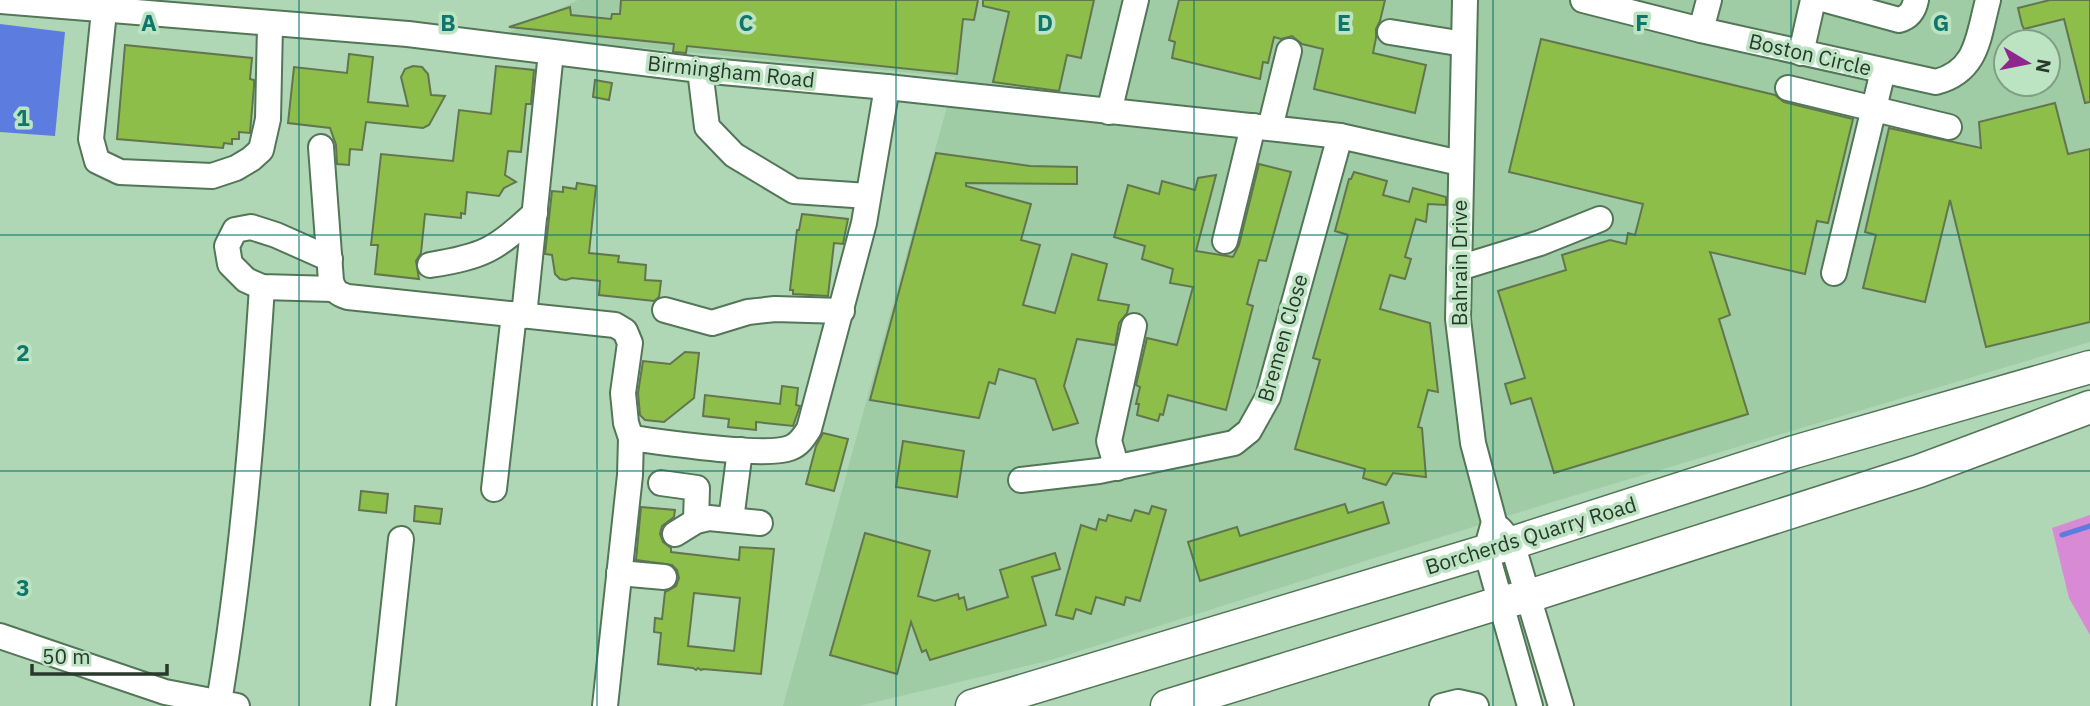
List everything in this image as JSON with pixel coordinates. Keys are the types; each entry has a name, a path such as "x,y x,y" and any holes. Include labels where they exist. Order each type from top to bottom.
{"main road":[{"name":"Borcherds Quarry Road","path":"972,706 1497,538 2090,368"},
{"path":"1167,706 1529,596 1906,475 2090,407"},
{"path":"2047,422 2090,416"}],"lane":[{"path":"1109,112 1136,0"},
{"name":"Bahrain Drive","path":"1465,0 1458,319 1473,443 1497,538 1499,603 1530,706"},
{"name":"Boston Circle","path":"1583,0 1615,4 1701,30 1936,82 1951,78 1969,63 1988,0"},
{"path":"1701,30 1709,0"},
{"path":"1801,52 1813,0"},
{"path":"1826,0 1899,20 1914,9 1916,0"},
{"name":"Birmingham Road","path":"0,1 408,34 700,70 1262,127 1340,136 1460,163"},
{"path":"104,11 91,139 97,161 120,172 212,176 236,168 261,150 267,132 270,99 271,25"},
{"path":"1390,32 1464,44"},
{"path":"494,489 535,213 551,51"},
{"path":"1225,241 1289,51"},
{"path":"700,70 707,127 734,155 794,191 868,196"},
{"path":"1834,273 1882,71"},
{"path":"631,438 740,450 789,449 805,435 842,311 864,223 887,87"},
{"path":"1788,88 1949,127"},
{"name":"Bremen Close","path":"1021,480 1117,468 1234,443 1249,431 1268,397 1340,136"},
{"path":"321,146 333,289"},
{"path":"430,265 467,259 493,249 535,213"},
{"path":"1459,268 1540,243 1600,219"},
{"path":"330,259 251,227 236,230 227,246 230,264 239,275 262,287 333,289 348,297 605,323 625,331 630,343 623,393 626,423 631,438 630,475 605,706"},
{"path":"0,636 165,692 228,704 262,287"},
{"path":"665,310 712,323 748,312 775,309 842,311"},
{"path":"1117,468 1109,441 1134,326"},
{"path":"731,520 740,450"},
{"path":"661,483 708,489 696,521"},
{"path":"675,534 696,521 709,519 760,523"},
{"name":"Bahrain Drive","path":"1497,538 1529,596 1561,706"},
{"path":"383,706 401,539"},
{"path":"619,573 664,577"},
{"path":"1442,706 1458,702 1476,706"}],"shaded area":[{"path":"578,0 2090,0 2090,342 1546,504 1051,660 859,706 783,706 955,77 504,35"},
{"path":"2090,515 2090,635 2069,598 2052,528"}],"water":[{"path":"0,24 65,32 55,136 0,132"}],"building":[{"path":"621,0 978,0 974,20 963,19 957,74 687,46 686,53 673,52 674,44 509,27 570,7 571,15 611,19 612,14 620,14"},
{"path":"983,0 1094,0 1081,58 1067,55 1059,91 993,82 1009,12 983,6"},
{"path":"1179,0 1385,0 1376,29 1373,53 1426,65 1415,113 1314,89 1323,49 1302,44 1292,36 1281,39 1274,37 1268,63 1263,62 1260,79 1172,58 1175,42 1169,40"},
{"path":"2050,0 2090,0 2090,102 2085,103 2064,19 2024,28 2018,8"},
{"path":"1541,39 1775,95 1784,102 1853,119 1828,223 1817,221 1805,274 1710,252 1730,315 1719,319 1748,414 1554,473 1531,398 1511,404 1505,384 1525,378 1498,291 1566,270 1562,255 1610,240 1626,244 1628,233 1635,235 1643,204 1509,172"},
{"path":"125,45 252,58 250,79 254,80 254,86 250,133 239,132 239,139 232,139 232,144 224,143 223,148 117,139"},
{"path":"349,54 373,57 368,102 408,106 401,77 405,69 413,66 422,67 428,74 431,95 445,96 429,125 423,128 366,122 362,150 350,149 349,165 337,164 336,145 330,128 288,123 294,67 347,73"},
{"path":"496,66 534,70 531,104 526,104 521,152 508,151 505,175 516,182 504,188 499,196 467,192 465,214 461,213 461,218 425,214 421,253 416,261 419,279 375,274 378,245 371,245 381,154 453,161 459,110 491,114"},
{"path":"595,80 612,83 609,100 593,97"},
{"path":"2055,103 2068,154 2090,149 2090,322 1986,347 1950,200 1925,302 1863,288 1876,235 1865,232 1889,128 1981,148 1979,122"},
{"path":"936,153 1030,166 1077,167 1077,184 966,183 966,186 1031,204 1021,240 1040,245 1023,305 1055,313 1072,254 1107,264 1098,300 1129,305 1127,313 1119,323 1115,345 1077,339 1064,386 1078,423 1053,430 1035,379 999,369 995,384 989,382 979,418 870,400"},
{"path":"1259,164 1291,172 1266,261 1259,260 1247,304 1253,306 1226,410 1168,395 1163,415 1160,414 1158,421 1137,415 1139,404 1136,404 1140,387 1136,385 1147,338 1177,345 1193,287 1170,283 1173,269 1142,259 1145,246 1114,237 1128,185 1159,194 1162,181 1195,190 1198,178 1216,175 1196,251 1233,257 1239,245"},
{"path":"1354,172 1387,181 1383,195 1409,202 1413,188 1446,197 1446,205 1428,204 1426,222 1416,219 1405,257 1411,259 1405,279 1390,275 1380,309 1430,323 1438,392 1428,390 1418,427 1422,428 1426,477 1393,473 1386,485 1363,478 1365,469 1295,449 1320,360 1313,358 1348,235 1335,231 1349,179"},
{"path":"577,183 596,186 589,253 619,256 618,262 646,265 645,280 661,281 659,297 654,301 599,295 600,281 572,278 566,280 555,274 552,255 545,254 552,191 563,192 563,187 576,189"},
{"path":"802,214 848,219 843,244 834,243 828,296 793,294 793,290 790,290 797,230"},
{"path":"685,352 699,353 694,398 664,422 645,420 640,415 638,393 643,361 670,364"},
{"path":"782,386 798,388 796,405 800,406 793,426 756,422 756,430 728,427 729,419 703,416 705,395 780,404"},
{"path":"823,433 848,439 834,491 806,484 816,446"},
{"path":"903,441 964,451 957,497 896,487"},
{"path":"361,491 388,494 386,513 359,510"},
{"path":"1383,502 1389,523 1200,581 1188,542 1237,527 1240,536 1345,504 1348,513"},
{"path":"415,506 442,509 440,524 414,521"},
{"path":"1152,506 1166,510 1140,601 1126,597 1124,605 1096,597 1091,614 1076,609 1073,619 1056,615 1081,525 1096,530 1099,519 1106,521 1108,515 1131,521 1135,510 1149,514"},
{"path":"641,507 675,510 674,517 662,526 660,534 671,552 739,560 740,547 774,549 761,674 698,668 696,670 658,664 661,633 654,632 655,618 662,619 665,592 676,586 679,578 672,565 636,560","holes":["694,593 740,598 734,651 688,646"]},
{"path":"865,533 930,551 918,596 935,601 958,594 959,599 964,597 967,610 1008,597 1000,570 1055,553 1060,569 1032,577 1046,625 930,660 926,650 922,652 911,622 897,674 830,655"}],"waterway":[{"path":"2062,535 2090,526"}]}
